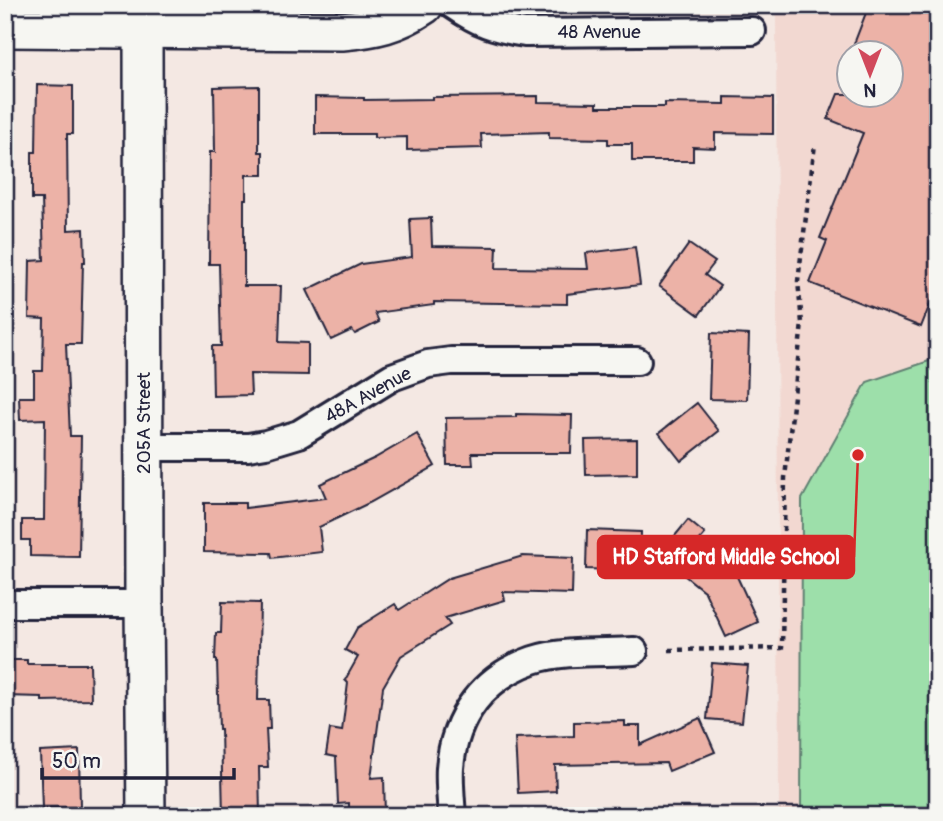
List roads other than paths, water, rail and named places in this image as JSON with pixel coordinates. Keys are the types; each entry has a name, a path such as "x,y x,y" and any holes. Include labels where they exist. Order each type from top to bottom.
{"street":[{"path":"5,28 341,32 374,29 398,20 424,5"},
{"name":"48 Avenue","path":"453,5 471,18 498,29 525,33 752,32"},
{"name":"205A Street","path":"143,29 146,816"},
{"name":"48A Avenue","path":"144,447 248,447 275,442 299,434 392,377 428,364 451,361 637,361"},
{"path":"5,604 144,604"},
{"path":"452,816 450,770 458,727 478,696 491,683 533,660 561,654 634,652"}],"place":[{"name":"HD Stafford Middle School","path":"858,455"}]}
